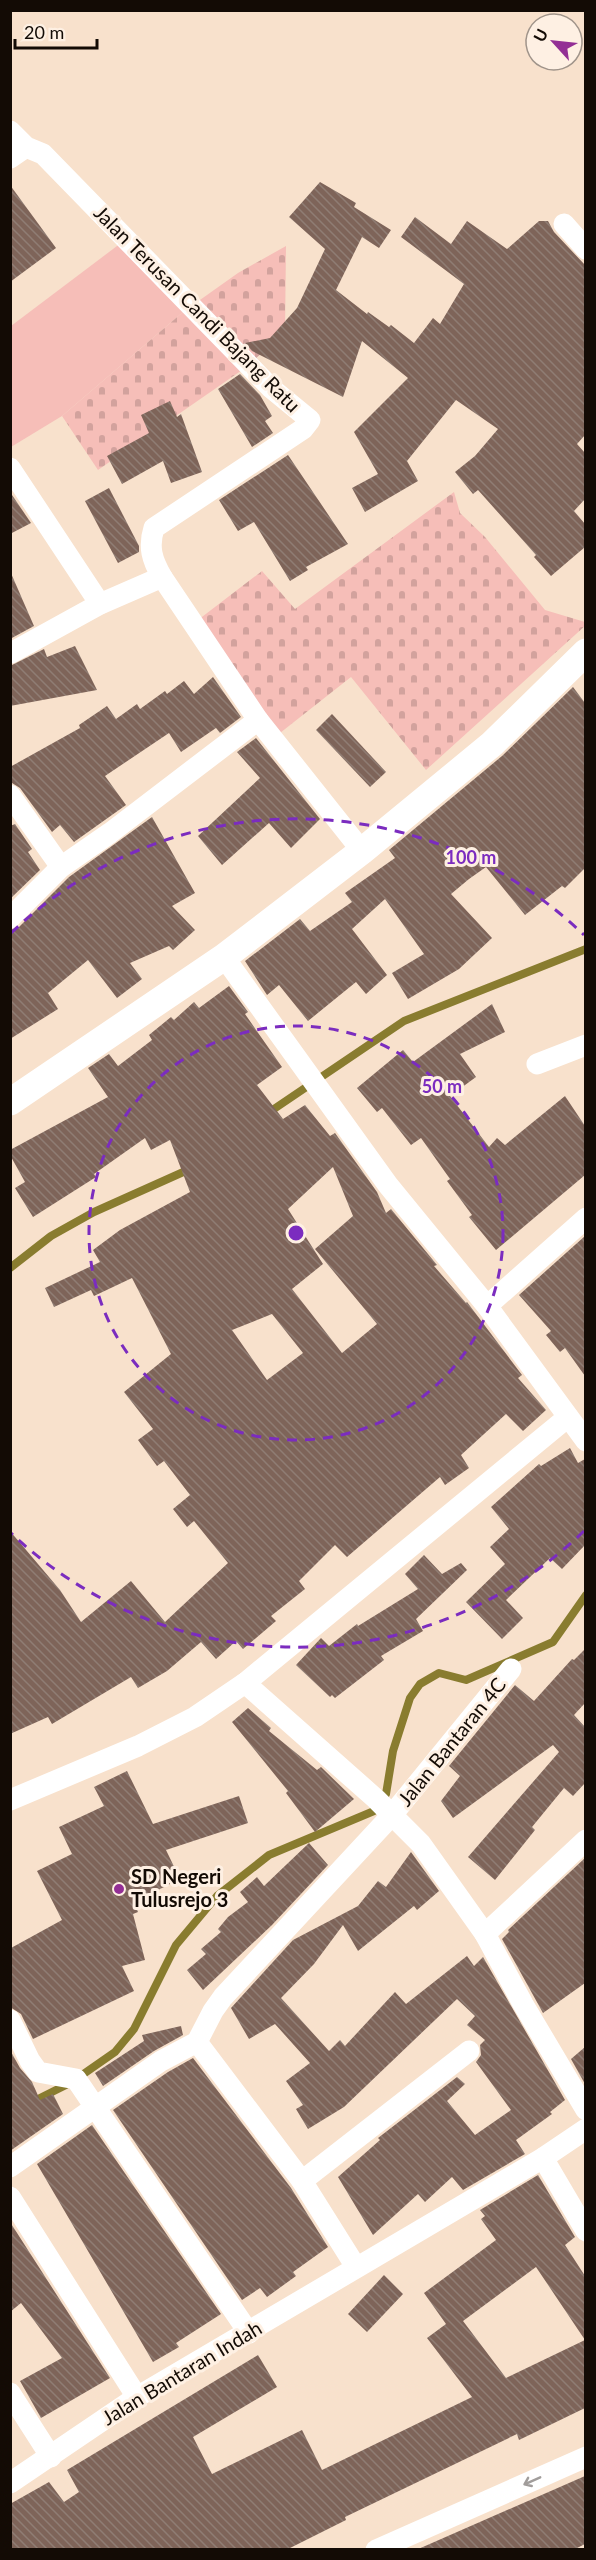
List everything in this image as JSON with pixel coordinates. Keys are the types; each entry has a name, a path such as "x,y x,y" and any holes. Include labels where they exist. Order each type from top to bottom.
{"street":[{"path":"10,131 18,153"},
{"name":"Jalan Terusan Candi Bajang Ratu","path":"18,153 43,154 271,388 310,420 303,429 154,528 150,546 153,562 162,577 258,720 362,851"},
{"path":"564,224 585,249"},
{"path":"10,468 100,604"},
{"path":"11,653 100,604 162,577"},
{"path":"10,1102 224,957 362,851 492,744 585,652"},
{"path":"10,918 61,867 110,833 258,720"},
{"path":"10,795 61,867"},
{"path":"224,957 388,1185 487,1306 585,1442"},
{"path":"537,1064 585,1045"},
{"path":"487,1306 585,1218"},
{"path":"10,1800 138,1746 195,1717 245,1683 568,1417"},
{"name":"Jalan Bantaran 4C","path":"197,2042 223,1997 384,1806 511,1669"},
{"path":"245,1683 384,1806 421,1844 485,1934 585,2110"},
{"path":"485,1934 585,1840"},
{"path":"10,2020 30,2061 38,2072 76,2079 249,2333"},
{"path":"10,2167 161,2061 197,2042 302,2181 356,2267"},
{"path":"302,2181 469,2051"},
{"name":"Jalan Bantaran Indah","path":"10,2483 136,2397 249,2333 356,2267 543,2158 585,2129"},
{"path":"543,2158 585,2231"},
{"path":"10,2197 136,2397"},
{"path":"10,2393 51,2457"},
{"path":"376,2550 585,2457"}],"green space":[{"path":"121,243 183,312 62,416 11,447 11,326"},
{"path":"286,246 285,332 245,368 98,470 62,416 183,312 238,273"},
{"path":"454,492 460,513 485,537 545,610 585,622 586,625 426,770 351,677 280,733 198,620 262,571 295,609"}],"building":[{"path":"320,182 356,203 354,207 391,230 379,248 362,237 336,290 367,314 368,312 389,327 391,325 414,343 433,318 440,324 464,284 401,237 415,217 451,244 467,221 507,249 539,221 548,221 554,232 585,265 585,435 577,444 585,453 585,499 574,511 585,524 585,547 551,576 534,557 536,555 478,490 473,494 455,472 475,456 498,429 456,400 407,461 418,481 365,512 352,488 378,474 354,432 408,378 362,341 343,397 252,351 245,343 270,338 297,308 325,249 289,217"},
{"path":"10,185 56,248 10,282"},
{"path":"240,374 260,395 272,416 265,421 273,433 252,447 218,389"},
{"path":"170,401 177,417 181,414 202,472 171,483 163,461 122,484 107,456 149,433 141,415"},
{"path":"288,455 348,544 306,567 308,570 290,581 254,522 238,531 219,500"},
{"path":"109,488 139,546 139,552 118,563 85,501"},
{"path":"10,492 31,523 10,534"},
{"path":"10,571 34,626 10,639"},
{"path":"75,646 97,690 10,706 10,666 44,649 47,657"},
{"path":"213,677 241,717 220,733 216,728 181,752 169,733 105,776 126,805 74,842 60,825 52,832 20,788 12,783 10,767 80,728 79,725 107,706 116,719 137,704 140,709 165,691 167,694 184,681 194,694"},
{"path":"573,687 585,703 585,868 565,888 562,886 525,915 486,867 469,879 451,894 492,938 459,969 408,999 392,973 424,954 385,899 352,929 387,975 366,994 356,982 308,1021 279,985 267,995 245,961 300,919 310,931 352,902 345,893 395,858 389,850 502,756"},
{"path":"332,714 386,772 370,787 316,730"},
{"path":"256,738 320,819 291,848 269,823 222,865 198,836 260,778 237,752"},
{"path":"152,817 195,893 172,906 195,930 173,950 169,946 130,963 142,979 117,998 88,960 48,993 58,1009 10,1039 10,930 19,927 69,877"},
{"path":"15,824 32,849 28,852 40,870 10,899 10,826"},
{"path":"229,986 248,1012 245,1014 282,1067 257,1085 283,1119 305,1105 330,1136 335,1133 377,1192 386,1213 391,1209 437,1265 434,1266 467,1302 522,1375 518,1378 546,1410 523,1431 506,1414 461,1455 469,1468 445,1485 440,1477 347,1557 335,1545 299,1581 305,1589 271,1616 276,1621 243,1649 236,1641 216,1659 201,1642 167,1671 138,1688 131,1677 52,1724 48,1717 10,1734 10,1531 60,1590 81,1622 131,1581 165,1622 228,1563 194,1521 187,1527 173,1509 190,1495 164,1461 157,1466 138,1440 153,1429 124,1392 171,1354 132,1278 94,1296 91,1290 54,1307 45,1288 100,1262 93,1250 120,1230 190,1192 170,1140 151,1150 145,1138 94,1174 96,1177 33,1217 15,1188 25,1182 10,1155 10,1150 108,1097 88,1068 109,1054 118,1066 152,1040 149,1035 171,1017 174,1020 194,1002 199,1008","holes":["333,1167 353,1216 315,1249 377,1324 342,1353 292,1289 323,1264 288,1209","272,1314 303,1353 267,1380 232,1330"]},
{"path":"492,1004 505,1032 460,1054 476,1077 450,1096 489,1147 497,1138 505,1145 565,1096 585,1126 585,1175 496,1250 469,1217 472,1215 447,1181 450,1179 421,1138 411,1145 382,1108 377,1112 357,1088 403,1050 413,1062"},
{"path":"585,1236 585,1376 565,1348 560,1352 546,1335 551,1331 519,1295"},
{"path":"570,1448 578,1463 585,1459 585,1545 562,1569 550,1558 506,1600 523,1618 502,1639 466,1602 505,1564 490,1547 509,1529 491,1507 539,1464 541,1466"},
{"path":"424,1555 442,1574 461,1563 467,1570 416,1619 423,1631 381,1656 384,1660 335,1698 332,1695 330,1697 296,1665 321,1638 329,1646 357,1624 358,1626 418,1589 405,1574"},
{"path":"585,1649 585,1703 574,1715 585,1727 585,1783 573,1796 564,1788 532,1827 535,1830 495,1880 468,1857 559,1752 553,1745 453,1818 441,1801 460,1776 449,1766 515,1685 534,1701 572,1659 574,1660"},
{"path":"248,1708 271,1728 269,1731 317,1770 321,1767 354,1799 315,1832 286,1793 288,1791 232,1722"},
{"path":"127,1771 153,1824 239,1796 248,1823 166,1850 180,1879 134,1902 138,1912 133,1914 145,1960 122,1966 134,1991 33,2039 21,2014 10,2007 11,1948 62,1920 37,1871 72,1854 59,1827 104,1806 94,1787"},
{"path":"309,1843 328,1865 272,1925 203,1990 187,1970 206,1954 201,1949 221,1932 218,1929 228,1917 248,1902 240,1892 257,1877 264,1886"},
{"path":"411,1852 439,1891 417,1910 414,1906 358,1951 343,1925 314,1964 281,1998 329,2051 340,2040 345,2046 395,1992 406,2004 467,1956 474,1966 483,1957 565,2100 550,2112 552,2114 516,2140 525,2154 463,2190 452,2177 425,2202 418,2194 373,2235 338,2177 380,2140 378,2138 457,2077 465,2084 447,2101 475,2135 511,2110 476,2062 481,2055 480,2045 485,2040 467,2025 475,2016 457,1999 344,2107 308,2129 296,2109 303,2105 286,2081 310,2063 275,2024 249,2039 231,2008 293,1940 358,1906 378,1881 386,1887"},
{"path":"585,1858 585,1983 543,2013 502,1939 509,1932 508,1930"},
{"path":"181,2026 183,2035 154,2051 103,2086 95,2073 144,2041 142,2035"},
{"path":"585,2047 585,2084 571,2059"},
{"path":"10,2050 20,2068 32,2082 40,2100 53,2094 63,2114 10,2151"},
{"path":"193,2058 291,2188 328,2247 293,2272 296,2276 267,2297 260,2288 242,2300 113,2110 168,2072"},
{"path":"92,2125 221,2314 176,2343 179,2347 153,2362 37,2164"},
{"path":"538,2175 575,2237 565,2245 585,2276 585,2340 585,2408 519,2440 517,2434 345,2517 346,2520 286,2550 10,2550 10,2504 49,2482 64,2502 79,2492 67,2470 258,2355 277,2387 193,2437 212,2474 302,2430 322,2470 472,2397 427,2338 446,2324 424,2293 496,2240 481,2219 485,2216 480,2210","holes":["536,2267 585,2340 506,2378 463,2321"]},
{"path":"10,2222 110,2378 41,2418 20,2381 62,2358 21,2303 10,2312"},
{"path":"384,2275 403,2294 367,2332 348,2314"},
{"path":"585,2476 585,2544 573,2550 416,2550"}],"waterway":[{"path":"268,1113 404,1021 586,949"},
{"path":"10,1268 51,1236 94,1212 190,1169"},
{"path":"82,2075 115,2052 134,2029 176,1945 217,1896 269,1855 374,1811 386,1794 393,1751 410,1698 420,1684 439,1673 466,1680 553,1642 586,1595"},
{"path":"30,2103 66,2085"}],"place":[{"name":"SD Negeri Tulusrejo 3","path":"119,1889"}]}
